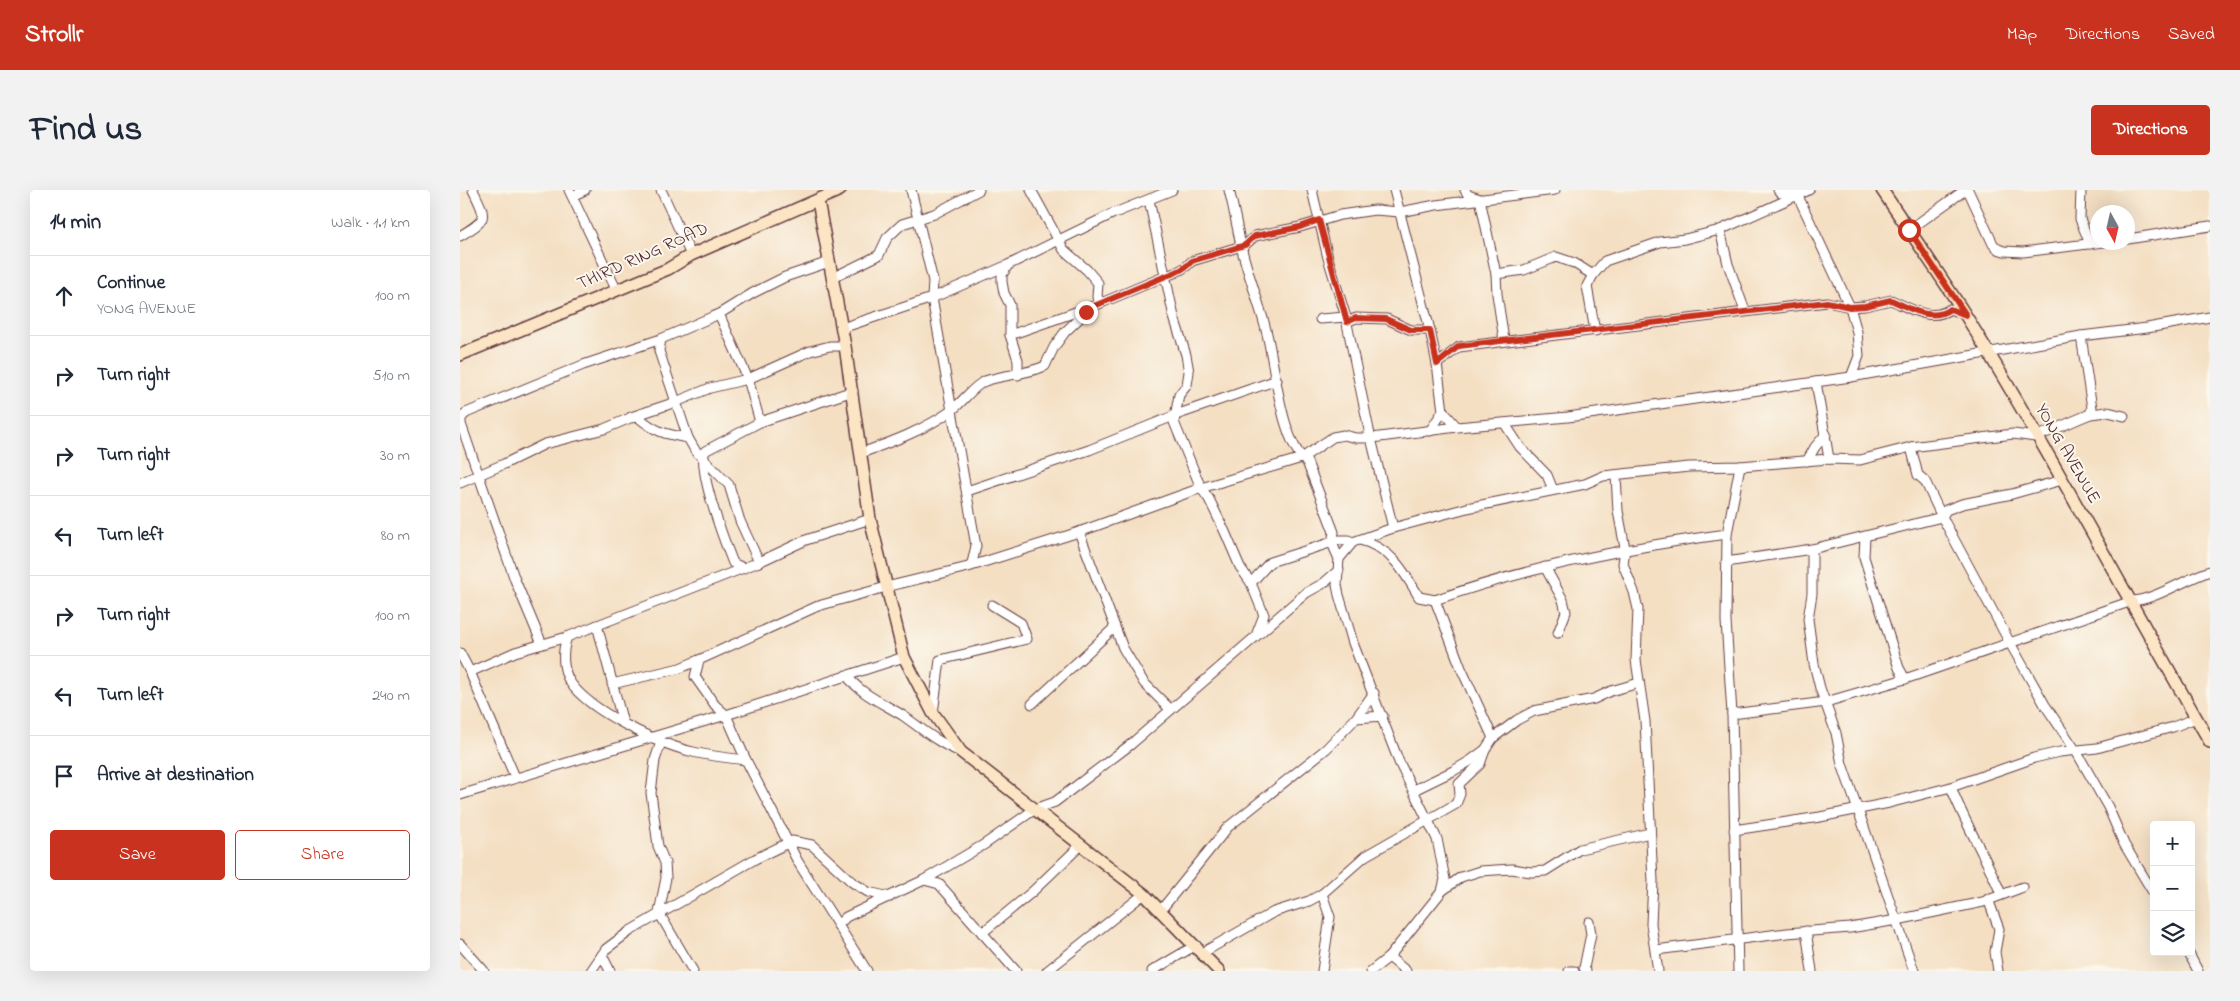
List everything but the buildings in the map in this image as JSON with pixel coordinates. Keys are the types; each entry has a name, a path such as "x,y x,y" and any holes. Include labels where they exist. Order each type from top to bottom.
{"street":[{"path":"460,236 480,223 483,218 483,211 473,190"},
{"path":"585,190 570,193 616,289"},
{"path":"661,190 691,255"},
{"name":"THIRD RING ROAD","path":"460,355 668,269 691,255 818,196 840,190"},
{"path":"911,190 933,281 932,298 968,491 976,546 972,563 968,567"},
{"path":"832,278 879,255 887,238 902,224 934,214 979,190"},
{"path":"861,453 906,435 952,410 984,381 1018,375 1044,366 1065,332 1097,305 1098,283 1087,270 1064,250 1031,190"},
{"path":"842,328 932,298 1112,214 1172,190"},
{"path":"1230,190 1241,246 1267,332 1292,444 1302,458 1308,462 1332,525 1334,532 1332,543 1339,559 1338,595 1353,643 1383,716 1399,762 1437,839 1445,878 1442,891"},
{"path":"1312,190 1346,319 1394,528"},
{"path":"1394,190 1430,330 1437,364 1443,411 1457,428"},
{"path":"1465,190 1468,195 1480,199"},
{"path":"1010,335 1097,305 1175,274 1187,267 1192,261 1241,246 1255,236 1300,227 1319,220 1375,210 1400,212 1480,199 1555,190"},
{"path":"1778,190 1781,194 1797,194"},
{"path":"1595,331 1587,286 1593,275 1605,262 1660,242 1684,240 1720,230 1809,190"},
{"name":"YONG AVENUE","path":"1882,190 1966,315 2132,602 2160,658 2210,742"},
{"path":"1909,230 1966,190 1993,244 1998,249 2023,252 2090,244 2080,219 2081,190"},
{"path":"1797,194 1850,307 1857,332 1859,356 1851,377"},
{"path":"818,196 853,391 870,519 904,657 934,713 961,752 1144,894 1220,971"},
{"path":"1480,199 1496,274 1496,294 1504,340"},
{"path":"1150,200 1189,372 1187,385 1179,395 1174,422 1201,488 1225,532 1240,567 1251,583 1264,615 1257,634"},
{"path":"2135,238 2210,226"},
{"path":"1720,230 1728,264 1745,311"},
{"path":"1496,274 1524,270 1556,257 1574,263 1593,275"},
{"path":"542,644 515,580 461,424 461,418 466,413 583,365 661,339 720,314 753,293 786,277 829,262"},
{"path":"1008,264 1002,275 1002,282 1004,293 1010,305 1010,335 1018,360 1018,375"},
{"path":"1437,364 1459,346 1827,302 1850,307 1865,306 1891,300 1927,314 1938,315 1950,309 1966,315"},
{"path":"720,314 748,379 760,422"},
{"path":"612,684 680,668 818,606 968,567 1079,532 1201,488 1302,458 1333,437 1344,435 1356,438 1372,438 1568,417 1851,377 2081,336 2147,328 2210,317"},
{"path":"1320,319 1386,319 1411,330 1430,330"},
{"path":"2081,336 2092,408 2090,414"},
{"path":"661,339 659,351 688,438 728,486 740,521 759,562"},
{"path":"646,343 659,351"},
{"path":"460,483 545,444 604,429 710,388 748,379 810,351 830,346 845,346"},
{"path":"968,491 1089,450 1176,414 1277,380"},
{"path":"1816,382 1829,459"},
{"path":"742,568 733,563 726,547 705,478 702,457 705,451 760,422 853,391"},
{"path":"1430,431 1443,411"},
{"path":"1339,559 1357,541 1394,528 1466,508 1585,484 1603,476 1689,467 1740,466 1829,459 1860,460 1911,447 2013,434 2036,437 2090,414 2108,412 2124,416"},
{"path":"630,418 638,417 645,425 667,435 688,438"},
{"path":"1506,424 1520,447 1547,475 1553,490"},
{"path":"1808,461 1814,447 1826,434"},
{"path":"1911,447 1918,474 1925,481 1942,517 2010,643 2108,807 2124,844 2150,887"},
{"path":"1738,971 1732,714 1726,622 1726,562 1727,534 1740,466"},
{"path":"1616,476 1618,511 1625,551 1623,564 1634,592 1638,609 1636,660 1645,721 1653,892 1651,924 1658,971"},
{"path":"1726,562 1852,541 1942,517 1946,510 1962,504 2012,494 2062,480"},
{"path":"470,672 515,652 567,637 759,562 806,540 870,519"},
{"path":"1079,532 1114,628 1144,683 1170,708"},
{"path":"1251,583 1270,562 1339,540 1348,540 1375,544 1402,568 1419,597 1435,600 1504,577 1625,551 1727,534"},
{"path":"1864,557 1865,537"},
{"path":"1852,541 1864,557 1899,668 1905,679"},
{"path":"1812,549 1812,586 1808,619 1814,664 1820,688 1836,733 1842,764 1914,971"},
{"path":"1545,568 1563,600 1566,612 1558,632"},
{"path":"838,925 846,918 924,880 985,844 1035,809 1055,802 1130,745 1170,708 1306,592 1324,583 1339,570"},
{"path":"1732,714 1826,702 1905,679 2132,602 2144,601 2180,582 2210,571"},
{"path":"1435,600 1461,668 1493,738"},
{"path":"934,713 940,660 1027,639 1021,623 992,605"},
{"path":"1264,615 1277,617"},
{"path":"597,625 623,723"},
{"path":"1032,704 1114,628"},
{"path":"567,637 563,654 570,681 579,692 623,723 657,739 692,752 746,760"},
{"path":"460,654 470,672 515,777"},
{"path":"460,795 515,777 657,739 904,657"},
{"path":"699,660 695,677 715,705 726,715 746,760 790,842 798,862 867,971"},
{"path":"846,675 856,687 870,698 900,714 947,747 961,752"},
{"path":"1152,971 1274,912 1309,901 1322,894 1365,856 1456,804 1460,794 1459,784 1480,764 1485,750 1493,738 1517,720 1534,711 1594,699 1639,682"},
{"path":"1161,910 1228,827 1326,749 1356,718 1374,693"},
{"path":"1356,718 1383,716"},
{"path":"1734,830 1858,810 1951,787 2034,758 2060,752 2097,748 2173,727 2196,718"},
{"path":"657,739 651,793 658,846 666,870 665,888 659,913 693,971"},
{"path":"1414,790 1453,772 1485,750"},
{"path":"1951,787 1967,826 1986,858 2001,894"},
{"path":"1371,971 1389,957 1442,891 1462,877 1480,870 1545,871 1580,849 1650,833"},
{"path":"590,971 606,949 630,931 755,859 790,842 800,841 812,845 868,892 890,897"},
{"path":"982,933 1032,892 1081,845"},
{"path":"924,880 939,884 1016,971"},
{"path":"1656,950 1737,939 1850,928 1897,920 1988,899 2023,887"},
{"path":"1047,971 1144,894"},
{"path":"1322,894 1330,917 1322,971"},
{"path":"1988,899 1999,929 1995,952 1998,971"},
{"path":"1586,971 1584,968 1591,934 1590,922"},
{"path":"1806,932 1812,971"},
{"path":"460,944 484,971"},
{"path":"602,955 610,971"},
{"path":"2190,956 2198,971"},
{"path":"1389,957 1406,971"},
{"path":"1569,971 1574,971"}],"route":[{"path":"1086,312 1094,306 1175,274 1187,267 1192,261 1245,245 1255,236 1300,227 1319,220 1347,322 1356,318 1386,319 1411,330 1430,330 1437,364 1459,346 1827,302 1850,307 1865,306 1891,300 1927,314 1938,315 1950,309 1966,315 1909,230"}]}
